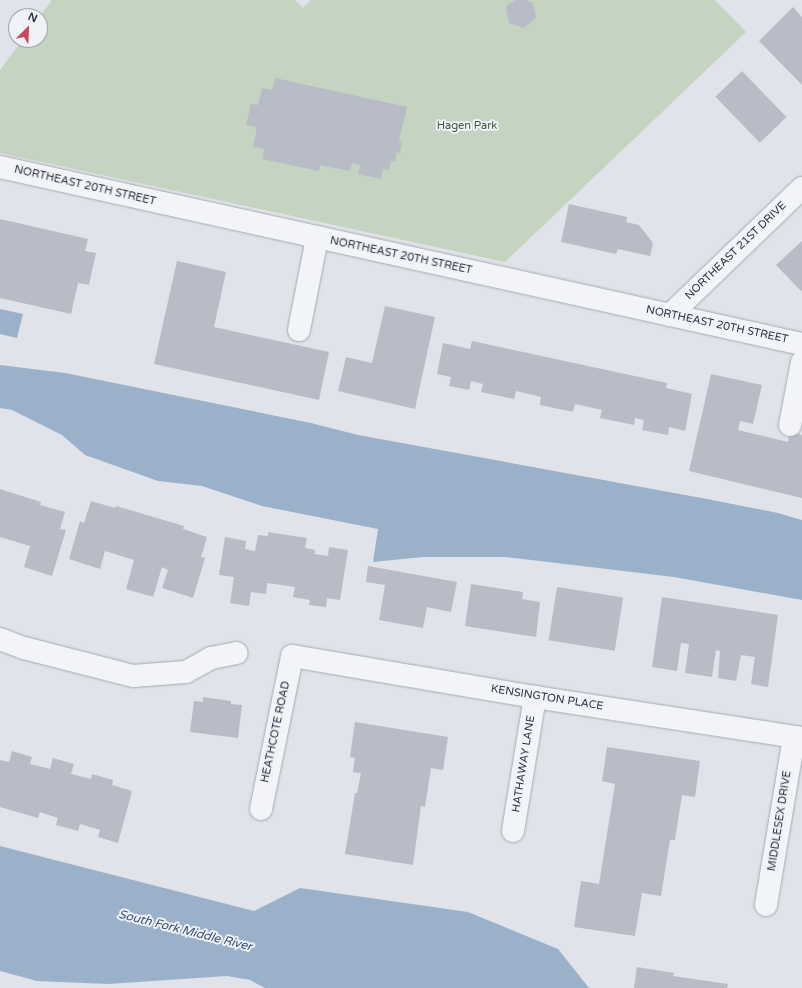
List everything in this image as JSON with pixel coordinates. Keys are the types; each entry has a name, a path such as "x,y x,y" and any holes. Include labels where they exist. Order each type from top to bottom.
{"street":[{"name":"NORTHEAST 20TH STREET","path":"0,167 802,344"},
{"name":"NORTHEAST 21ST DRIVE","path":"670,315 802,188"},
{"path":"299,330 317,238"},
{"path":"790,425 802,362"},
{"path":"0,639 24,648 133,676 186,672 211,658 237,653"},
{"name":"KENSINGTON PLACE","path":"292,656 535,698 798,737"},
{"name":"HEATHCOTE ROAD","path":"260,809 292,656"},
{"name":"HATHAWAY LANE","path":"513,831 535,698"},
{"name":"MIDDLESEX DRIVE","path":"766,905 798,737"}],"green space":[{"name":"Hagen Park","path":"52,0 295,0 303,8 311,0 715,0 746,32 505,262 0,153 0,70 16,48 48,48 48,8 46,8"}],"water":[{"path":"0,309 23,314 17,338 0,334"},
{"path":"0,365 65,373 311,423 358,435 707,499 778,513 802,520 802,600 674,577 506,557 423,557 373,562 378,529 262,506 202,486 158,481 85,455 62,435 12,410 0,408"},
{"name":"South Fork Middle River","path":"0,846 254,911 300,888 468,912 558,949 589,988 265,988 250,980 227,976 108,984 37,981 0,971"}],"building":[{"path":"516,0 526,0 533,3 536,18 524,28 509,23 506,6"},
{"path":"793,7 802,17 802,85 759,41"},
{"path":"742,71 786,117 760,143 715,97"},
{"path":"275,78 407,107 399,141 402,141 400,153 397,152 395,162 391,161 389,170 383,169 381,179 358,174 360,165 352,163 350,171 320,165 319,171 262,159 264,149 253,147 257,127 246,125 251,104 258,105 262,88 272,90"},
{"path":"569,204 627,217 626,222 639,225 653,243 650,256 618,249 616,254 561,242"},
{"path":"0,219 88,239 85,251 96,253 89,285 78,283 71,314 0,298"},
{"path":"802,241 802,290 801,291 776,265"},
{"path":"177,261 226,272 214,327 329,352 319,400 154,364"},
{"path":"385,306 435,317 415,409 338,391 346,357 372,363"},
{"path":"472,341 667,383 666,388 692,394 685,431 669,427 668,435 642,430 644,420 635,418 634,425 600,418 602,410 575,404 573,412 540,405 541,397 516,391 514,399 481,392 483,384 471,381 469,390 449,386 451,377 437,374 443,343 470,349"},
{"path":"711,374 762,385 753,424 740,421 738,430 788,442 790,432 802,435 802,498 689,471"},
{"path":"0,489 41,502 40,505 65,512 60,529 66,530 52,576 24,567 30,546 0,537"},
{"path":"91,501 115,508 116,506 184,526 183,529 207,537 201,557 205,558 193,598 162,588 168,570 162,567 153,597 126,589 134,560 105,551 100,569 69,559 80,521 84,523"},
{"path":"268,532 307,538 305,548 315,550 315,554 328,556 329,547 348,550 340,600 327,598 326,607 309,605 310,600 293,597 295,587 267,583 266,594 251,592 249,606 230,603 234,577 219,575 225,537 246,541 245,549 255,551 258,535 268,536"},
{"path":"368,566 457,582 451,612 427,607 423,628 379,620 385,585 366,582"},
{"path":"471,584 523,592 522,599 540,602 536,637 465,626"},
{"path":"557,587 623,597 615,651 549,640"},
{"path":"662,597 778,615 768,687 751,684 755,657 741,655 736,681 718,678 720,651 716,650 712,677 685,673 689,644 681,643 677,671 652,667"},
{"path":"203,697 231,701 231,704 242,705 238,738 190,732 194,701 203,702"},
{"path":"355,722 448,737 443,770 431,768 425,807 421,806 413,865 345,854 355,793 357,793 361,773 353,772 355,758 350,757"},
{"path":"607,747 700,761 695,797 682,795 675,840 670,840 661,896 642,893 635,936 574,927 581,881 599,884 615,784 602,781"},
{"path":"12,751 32,757 30,764 50,769 53,758 74,764 71,774 91,779 92,774 113,780 112,785 132,791 118,843 98,837 100,830 80,824 78,831 56,825 58,818 40,812 38,818 0,807 0,760 9,762"},
{"path":"637,967 674,973 673,976 728,984 727,988 634,988"}]}
